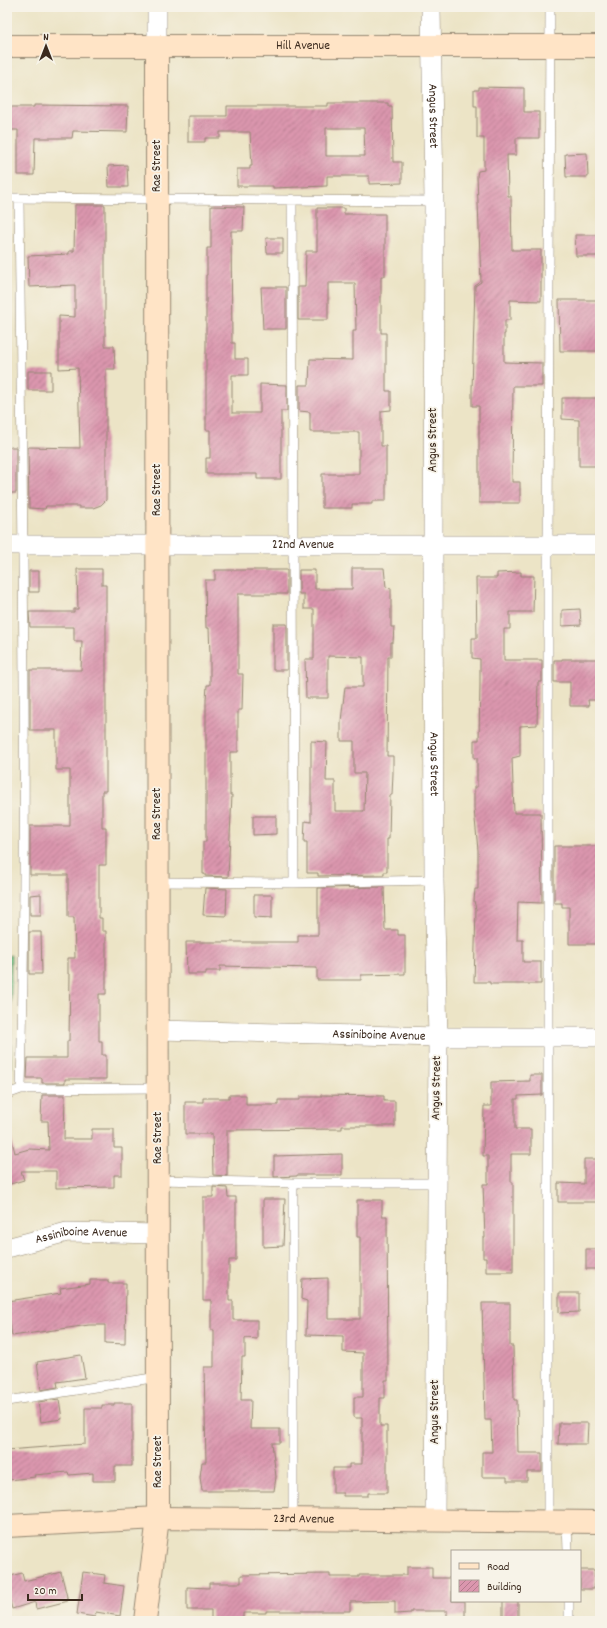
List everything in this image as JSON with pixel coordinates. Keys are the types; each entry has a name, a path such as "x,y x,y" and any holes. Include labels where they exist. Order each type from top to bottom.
{"street":[{"name":"Rae Street","path":"145,1621 158,1518 157,7"},
{"name":"Angus Street","path":"431,7 434,201 434,880 438,1037 435,1521"},
{"name":"Hill Avenue","path":"7,46 600,46"},
{"name":"22nd Avenue","path":"15,545 600,545"},
{"name":"Assiniboine Avenue","path":"158,1030 438,1037 548,1035 600,1037"},
{"name":"Assiniboine Avenue","path":"7,1248 68,1232 158,1234"},
{"name":"23rd Avenue","path":"7,1526 158,1518 600,1522"}],"lane":[{"path":"550,7 548,1035 558,1522 568,1550"},
{"path":"7,198 434,201"},
{"path":"19,198 15,545 24,970 21,1089"},
{"path":"292,199 294,883"},
{"path":"158,882 294,883 434,880"},
{"path":"7,1094 21,1089 158,1088"},
{"path":"158,1180 292,1183 436,1183"},
{"path":"292,1183 293,1519"},
{"path":"7,1400 158,1377"},
{"path":"568,1602 569,1621"}],"green space":[{"path":"11,955 11,1082 7,1083 7,956"}],"building":[{"path":"479,87 524,88 524,112 539,112 539,138 516,138 516,155 507,155 508,196 511,196 512,250 541,250 541,301 510,300 510,320 505,320 504,362 542,363 542,386 513,386 512,482 520,482 520,503 479,503 479,406 472,406 472,390 475,286 481,282 477,176 478,171 484,170 484,138 477,138 477,106 474,106 474,90 479,90"},
{"path":"328,103 388,103 388,106 392,106 393,162 402,162 402,183 369,184 369,176 327,176 327,186 273,188 273,186 237,186 237,169 250,169 250,166 252,166 250,132 220,132 220,138 205,138 205,142 188,142 188,116 227,116 227,106 328,106","holes":["326,128 364,128 365,156 326,156"]},
{"path":"34,105 128,106 127,132 73,131 72,138 35,138 34,175 18,175 18,130 7,130 7,107 34,107"},
{"path":"587,153 588,177 566,177 565,154"},
{"path":"127,165 128,187 109,187 108,166"},
{"path":"75,205 105,205 105,346 114,346 115,369 106,369 106,500 101,505 93,508 79,508 79,506 46,506 45,509 29,508 28,447 80,448 78,368 59,369 59,316 75,317 75,285 29,287 28,256 69,254 69,251 74,251"},
{"path":"211,206 244,207 243,231 231,231 232,343 235,343 235,359 248,359 248,375 232,375 232,413 260,413 260,384 287,385 287,411 281,411 281,479 257,479 257,474 206,474 206,458 210,458 210,430 206,430 206,275 207,248 211,248"},
{"path":"317,208 344,208 344,214 385,214 385,276 381,276 381,333 386,333 386,391 391,391 391,410 381,411 381,446 386,446 386,501 372,501 372,504 352,504 352,508 322,508 322,474 359,474 359,432 310,432 310,412 299,411 299,385 309,385 310,359 353,360 353,331 356,331 355,283 328,283 328,320 298,320 298,287 305,287 306,251 317,251"},
{"path":"575,235 599,235 599,256 576,256"},
{"path":"266,238 283,238 283,253 267,253"},
{"path":"261,287 286,287 286,329 263,329"},
{"path":"559,300 600,300 600,351 560,351"},
{"path":"28,371 51,371 51,390 28,390"},
{"path":"562,398 600,398 600,412 598,412 600,466 579,466 579,420 562,419"},
{"path":"7,447 16,447 16,493 7,493"},
{"path":"352,568 384,568 386,587 391,588 391,627 394,627 393,642 391,642 391,657 388,657 387,756 393,756 393,773 392,795 390,795 389,839 387,839 387,872 384,872 384,875 318,876 318,873 307,873 307,842 304,842 305,821 311,822 311,741 327,742 326,781 335,781 335,811 364,811 365,773 354,773 354,741 341,741 341,721 345,687 363,687 363,657 328,656 328,698 306,698 305,659 314,659 314,609 304,609 304,594 299,594 299,570 315,570 315,589 352,589"},
{"path":"77,569 102,569 102,585 106,585 106,791 102,791 102,827 106,827 106,865 99,865 99,918 102,918 102,931 106,931 106,994 99,994 99,1041 102,1041 102,1055 106,1055 106,1079 65,1079 65,1083 42,1083 42,1078 27,1078 28,1058 67,1058 67,1041 69,1041 70,974 68,974 68,958 75,958 74,917 68,917 68,875 30,875 30,826 70,826 70,770 56,770 56,730 30,730 30,670 81,670 82,641 74,641 74,627 30,627 29,612 74,612 74,609 78,609"},
{"path":"215,570 287,570 287,594 238,594 238,674 243,674 242,710 238,710 238,752 230,752 230,795 232,795 228,877 205,876 205,874 203,874 203,842 206,842 206,700 207,685 210,685 209,628 206,628 205,580 215,580"},
{"path":"29,571 39,571 39,592 29,592"},
{"path":"521,572 521,576 534,576 533,612 510,612 510,629 504,629 504,660 542,660 542,682 538,682 537,725 520,726 520,756 512,758 514,813 541,813 542,903 518,902 517,940 523,940 523,962 541,962 541,984 490,984 490,982 474,982 476,909 474,901 475,889 478,889 478,850 474,809 474,787 477,787 477,758 474,758 474,740 479,740 480,684 480,659 472,658 472,638 477,638 476,578 497,578 497,573"},
{"path":"580,609 581,625 562,626 562,610"},
{"path":"273,624 287,624 287,670 273,670"},
{"path":"600,659 600,700 588,700 589,706 570,706 570,682 554,682 554,660"},
{"path":"253,816 276,816 276,834 253,835"},
{"path":"554,846 600,846 600,944 569,944 569,907 562,907 562,903 554,903"},
{"path":"384,887 385,930 398,930 398,935 405,935 405,974 361,975 361,980 317,980 317,968 220,966 220,971 206,971 206,974 187,974 186,942 298,942 298,935 318,935 318,888"},
{"path":"205,888 227,889 226,916 203,915"},
{"path":"41,894 41,915 30,915 30,895"},
{"path":"254,895 272,895 272,918 254,917"},
{"path":"29,932 41,932 42,974 29,974"},
{"path":"530,1075 542,1075 542,1095 518,1096 518,1099 515,1099 515,1129 531,1129 531,1154 511,1154 511,1182 513,1182 513,1272 486,1272 486,1258 483,1258 483,1238 485,1238 483,1184 488,1184 488,1156 483,1156 484,1106 491,1106 491,1082 530,1081"},
{"path":"42,1095 65,1095 64,1139 92,1139 92,1129 114,1129 114,1148 122,1148 122,1175 114,1175 114,1187 56,1188 56,1171 21,1171 24,1180 7,1185 7,1138 11,1137 15,1153 29,1149 49,1150 48,1121 41,1121"},
{"path":"229,1095 246,1095 246,1105 278,1105 278,1100 300,1100 300,1097 321,1097 321,1095 384,1096 384,1101 395,1101 395,1126 342,1126 342,1129 227,1130 227,1176 213,1175 212,1134 185,1134 185,1102 203,1102 203,1098 229,1098"},
{"path":"342,1154 342,1175 297,1175 274,1177 274,1156"},
{"path":"584,1159 600,1159 600,1202 558,1202 558,1183 584,1184"},
{"path":"213,1187 227,1188 228,1197 236,1197 236,1260 229,1260 229,1301 233,1301 233,1320 257,1320 257,1339 245,1338 245,1357 242,1357 241,1400 251,1400 250,1429 280,1429 280,1443 272,1443 276,1477 274,1491 202,1491 200,1477 202,1462 206,1462 204,1367 214,1367 214,1330 211,1330 211,1300 203,1300 203,1197 213,1197"},
{"path":"263,1199 285,1199 283,1246 263,1247"},
{"path":"357,1200 382,1200 382,1216 387,1216 388,1380 385,1380 385,1398 380,1398 380,1426 387,1426 387,1493 368,1493 368,1496 343,1496 343,1493 333,1493 333,1468 349,1468 349,1464 362,1464 362,1418 354,1418 354,1397 363,1397 363,1353 343,1352 343,1336 306,1335 307,1301 301,1299 302,1279 328,1278 328,1319 360,1319 360,1237 357,1237"},
{"path":"586,1249 600,1249 600,1269 586,1269"},
{"path":"90,1280 108,1280 108,1283 126,1283 125,1344 105,1343 105,1325 89,1325 12,1336 7,1301 61,1293 60,1288 90,1284"},
{"path":"559,1293 579,1293 579,1312 559,1313"},
{"path":"482,1303 510,1303 510,1346 513,1346 514,1400 517,1400 518,1453 542,1453 542,1472 527,1472 527,1481 507,1481 507,1477 482,1477 482,1452 492,1452 491,1420 485,1420"},
{"path":"81,1355 85,1378 57,1382 58,1387 41,1390 37,1362"},
{"path":"59,1399 62,1419 41,1422 38,1402"},
{"path":"114,1403 132,1403 132,1466 115,1466 115,1481 93,1481 93,1473 69,1475 68,1472 34,1475 35,1477 9,1480 7,1450 85,1444 85,1408 102,1408 102,1405 114,1405"},
{"path":"559,1423 588,1423 587,1444 558,1444"},
{"path":"407,1567 432,1567 432,1578 451,1578 451,1602 465,1602 465,1617 447,1617 447,1611 411,1611 411,1613 395,1614 395,1601 350,1602 350,1611 266,1611 266,1613 243,1613 243,1621 211,1621 211,1610 187,1610 187,1587 209,1588 209,1583 241,1583 241,1575 330,1574 330,1577 359,1577 359,1575 407,1575"},
{"path":"581,1570 595,1570 594,1589 581,1589"},
{"path":"61,1572 68,1601 36,1609 35,1602 12,1609 10,1601 7,1601 7,1577 22,1573 24,1581"},
{"path":"83,1572 105,1575 104,1583 124,1586 120,1616 96,1612 95,1617 77,1614"},
{"path":"503,1602 518,1602 518,1621 503,1621"}]}
